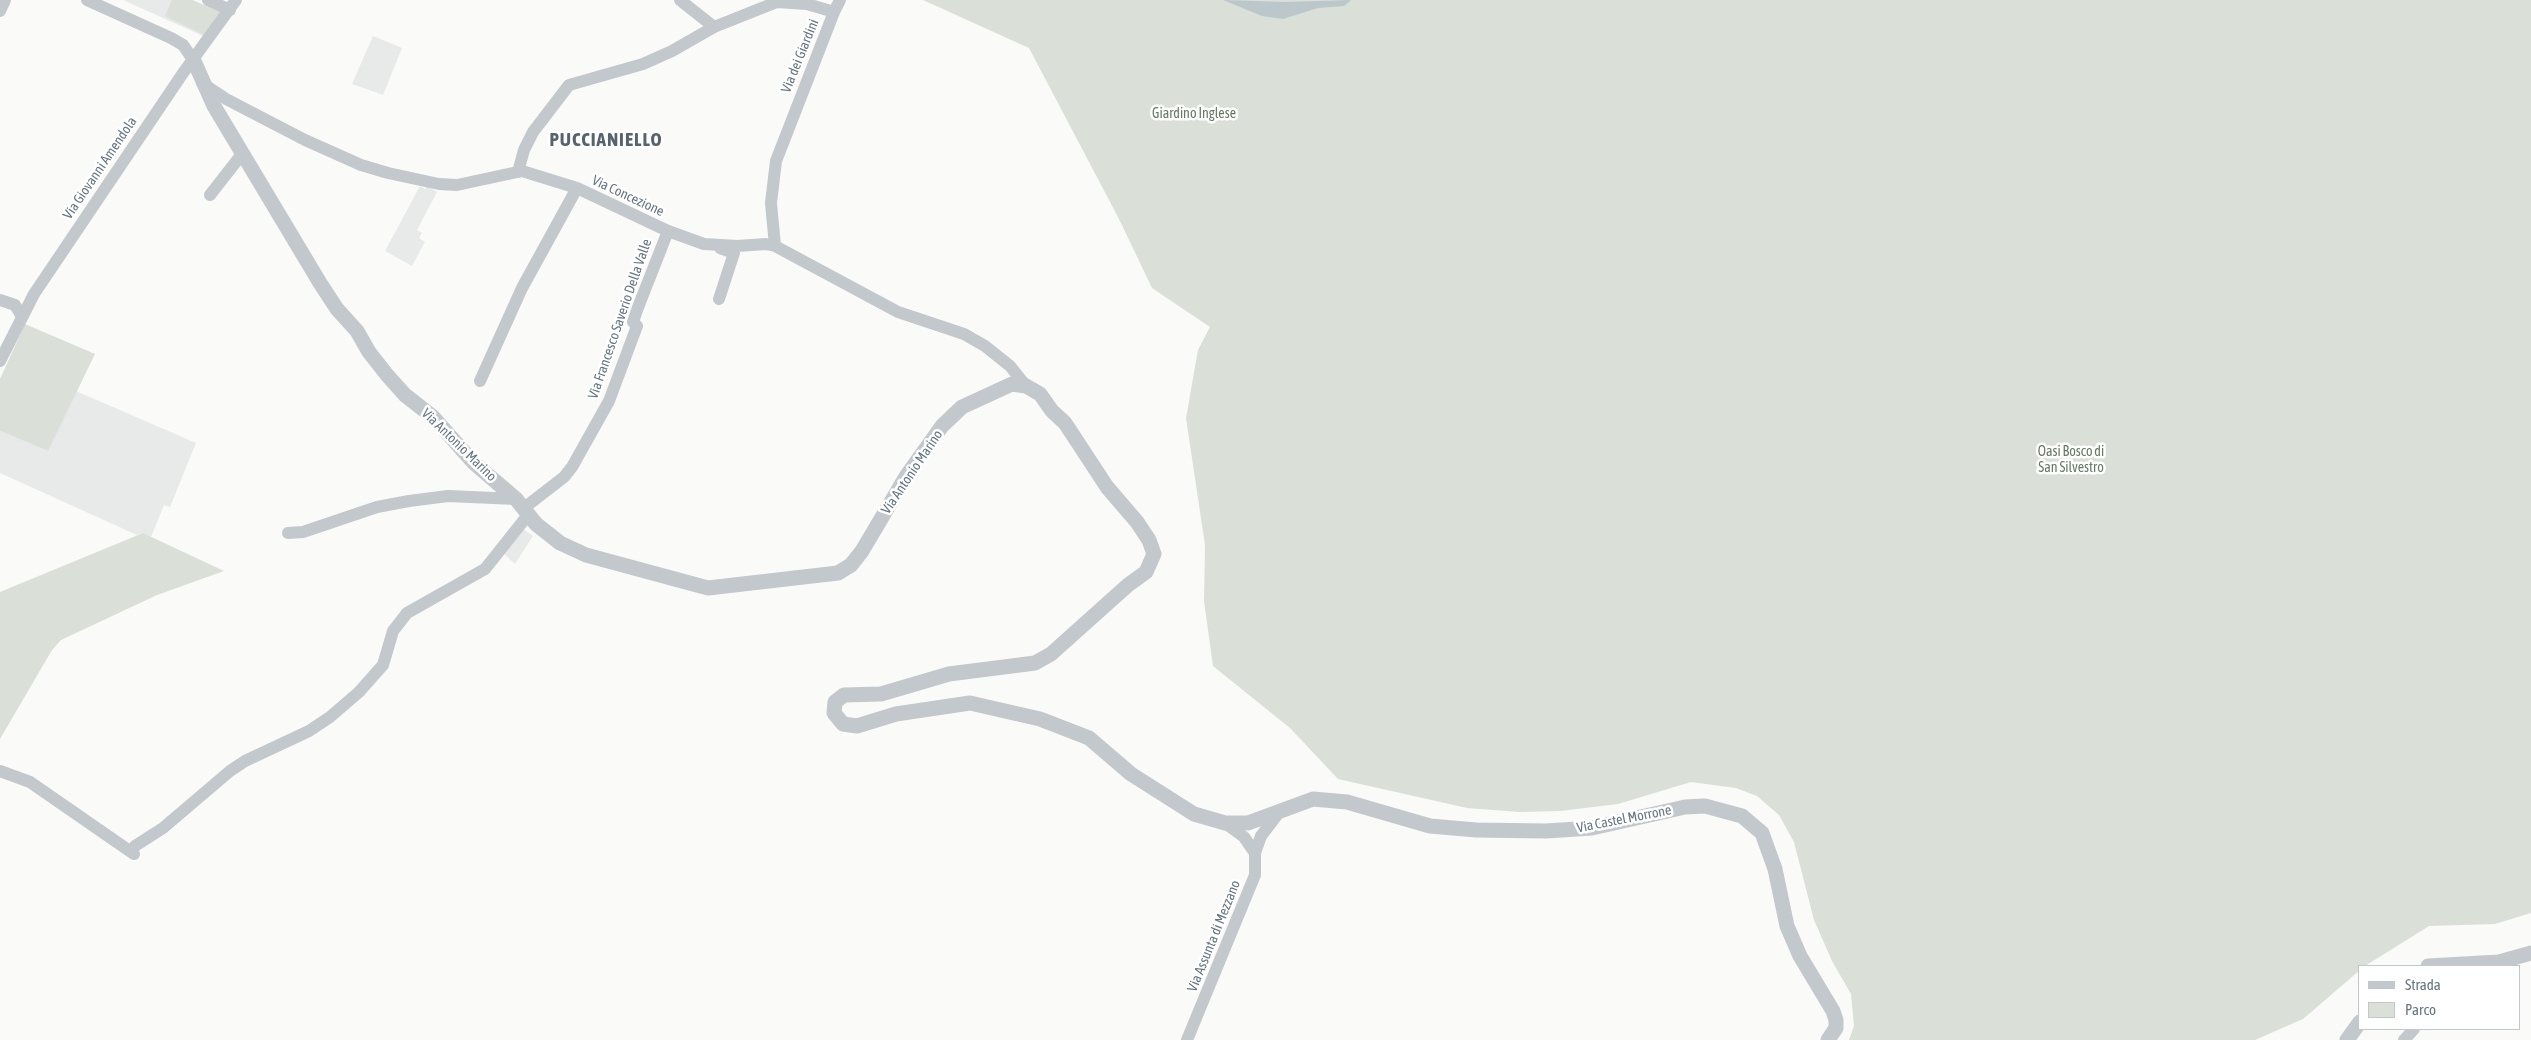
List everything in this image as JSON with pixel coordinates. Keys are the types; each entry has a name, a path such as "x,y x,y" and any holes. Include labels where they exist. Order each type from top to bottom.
{"street":[{"path":"0,11 4,0"},
{"path":"87,0 171,38 183,46 194,61"},
{"path":"208,0 233,5"},
{"path":"680,0 714,28"},
{"path":"834,12 840,0"},
{"name":"Via dei Giardini","path":"518,172 524,150 533,132 569,85 643,64 672,51 714,28 777,2 808,4 834,12 776,162 772,181 771,203 774,246"},
{"name":"Via Giovanni Amendola","path":"0,361 21,315 57,258 183,73 194,61 233,5"},
{"name":"Via Antonio Marino","path":"194,61 202,83 242,154 337,309 357,331 381,367 405,395 433,417 474,463 560,543 586,555 708,588 838,573 851,565 862,551 907,475 942,426 962,407 985,396 1012,384 1026,386"},
{"name":"Via Concezione","path":"202,83 226,99 317,145 361,165 388,173 439,184 457,185 518,172 536,175 577,188 668,230 716,246 752,244 774,246 787,255 825,272 898,312 964,334 986,346 1010,366 1026,386"},
{"path":"210,195 242,154"},
{"path":"480,381 522,288 577,188"},
{"name":"Via Francesco Saverio Della Valle","path":"0,771 30,782 135,850 238,766 309,731 330,717 359,692 383,665 394,631 407,613 485,569 522,507 564,477 572,467 609,400 637,326 633,322 637,310 668,230"},
{"path":"716,246 734,253 719,299"},
{"path":"0,300 15,305 21,315"},
{"path":"1026,386 1040,394 1052,412 1064,424 1107,486 1137,522 1149,540 1154,554 1146,572 1128,585 1051,654 1035,663 949,674 881,694 844,695 835,702 834,713 843,724 858,726 896,714 970,703 1040,719 1089,738 1131,774 1194,814 1225,823 1248,823 1281,810"},
{"path":"288,533 303,532 377,508 409,501 448,496 522,507"},
{"name":"Via Castel Morrone","path":"1281,810 1313,799 1347,802 1430,826 1509,832 1592,828 1685,806 1705,806 1742,816 1762,833 1775,869 1787,926 1800,956 1833,1011 1836,1028 1828,1040"},
{"path":"1255,853 1261,836 1281,810"},
{"path":"1225,823 1244,837 1255,853"},
{"name":"Via Assunta di Mezzano","path":"1188,1040 1255,875 1255,853"},
{"path":"2462,965 2496,964 2531,953"},
{"path":"2347,1040 2358,1025"},
{"path":"2404,1040 2413,1030"}],"shaded area":[{"path":"123,0 193,0 220,12 203,36"},
{"path":"1223,0 1286,2 1351,0 1344,6 1318,8 1283,19 1262,16"},
{"path":"373,36 402,48 383,95 352,84"},
{"path":"420,186 425,189 427,186 437,192 417,230 422,233 419,238 425,242 412,266 385,251"},
{"path":"76,391 196,443 170,507 164,505 151,537 143,533 137,535 0,473 0,431 48,451"},
{"path":"523,529 533,536 515,564 504,554"}],"green space":[{"path":"172,0 192,0 220,12 204,35 165,16"},
{"name":"Oasi Bosco di San Silvestro","path":"923,0 2531,0 2531,913 2495,924 2429,926 2367,965 2358,965 2358,972 2303,1019 2255,1040 1849,1040 1854,1026 1851,994 1832,961 1814,920 1794,842 1779,815 1757,796 1736,788 1691,782 1618,804 1560,811 1520,812 1467,808 1338,779 1290,728 1213,666 1204,601 1205,545 1186,418 1198,350 1210,327 1152,288 1119,219 1029,48"},
{"path":"25,324 95,354 48,451 0,431 0,379"},
{"path":"143,533 224,571 157,595 61,640 52,650 0,739 0,592"}],"district":[{"name":"PUCCIANIELLO","path":"606,140"}],"park label":[{"name":"Giardino Inglese","path":"1194,114"}]}
